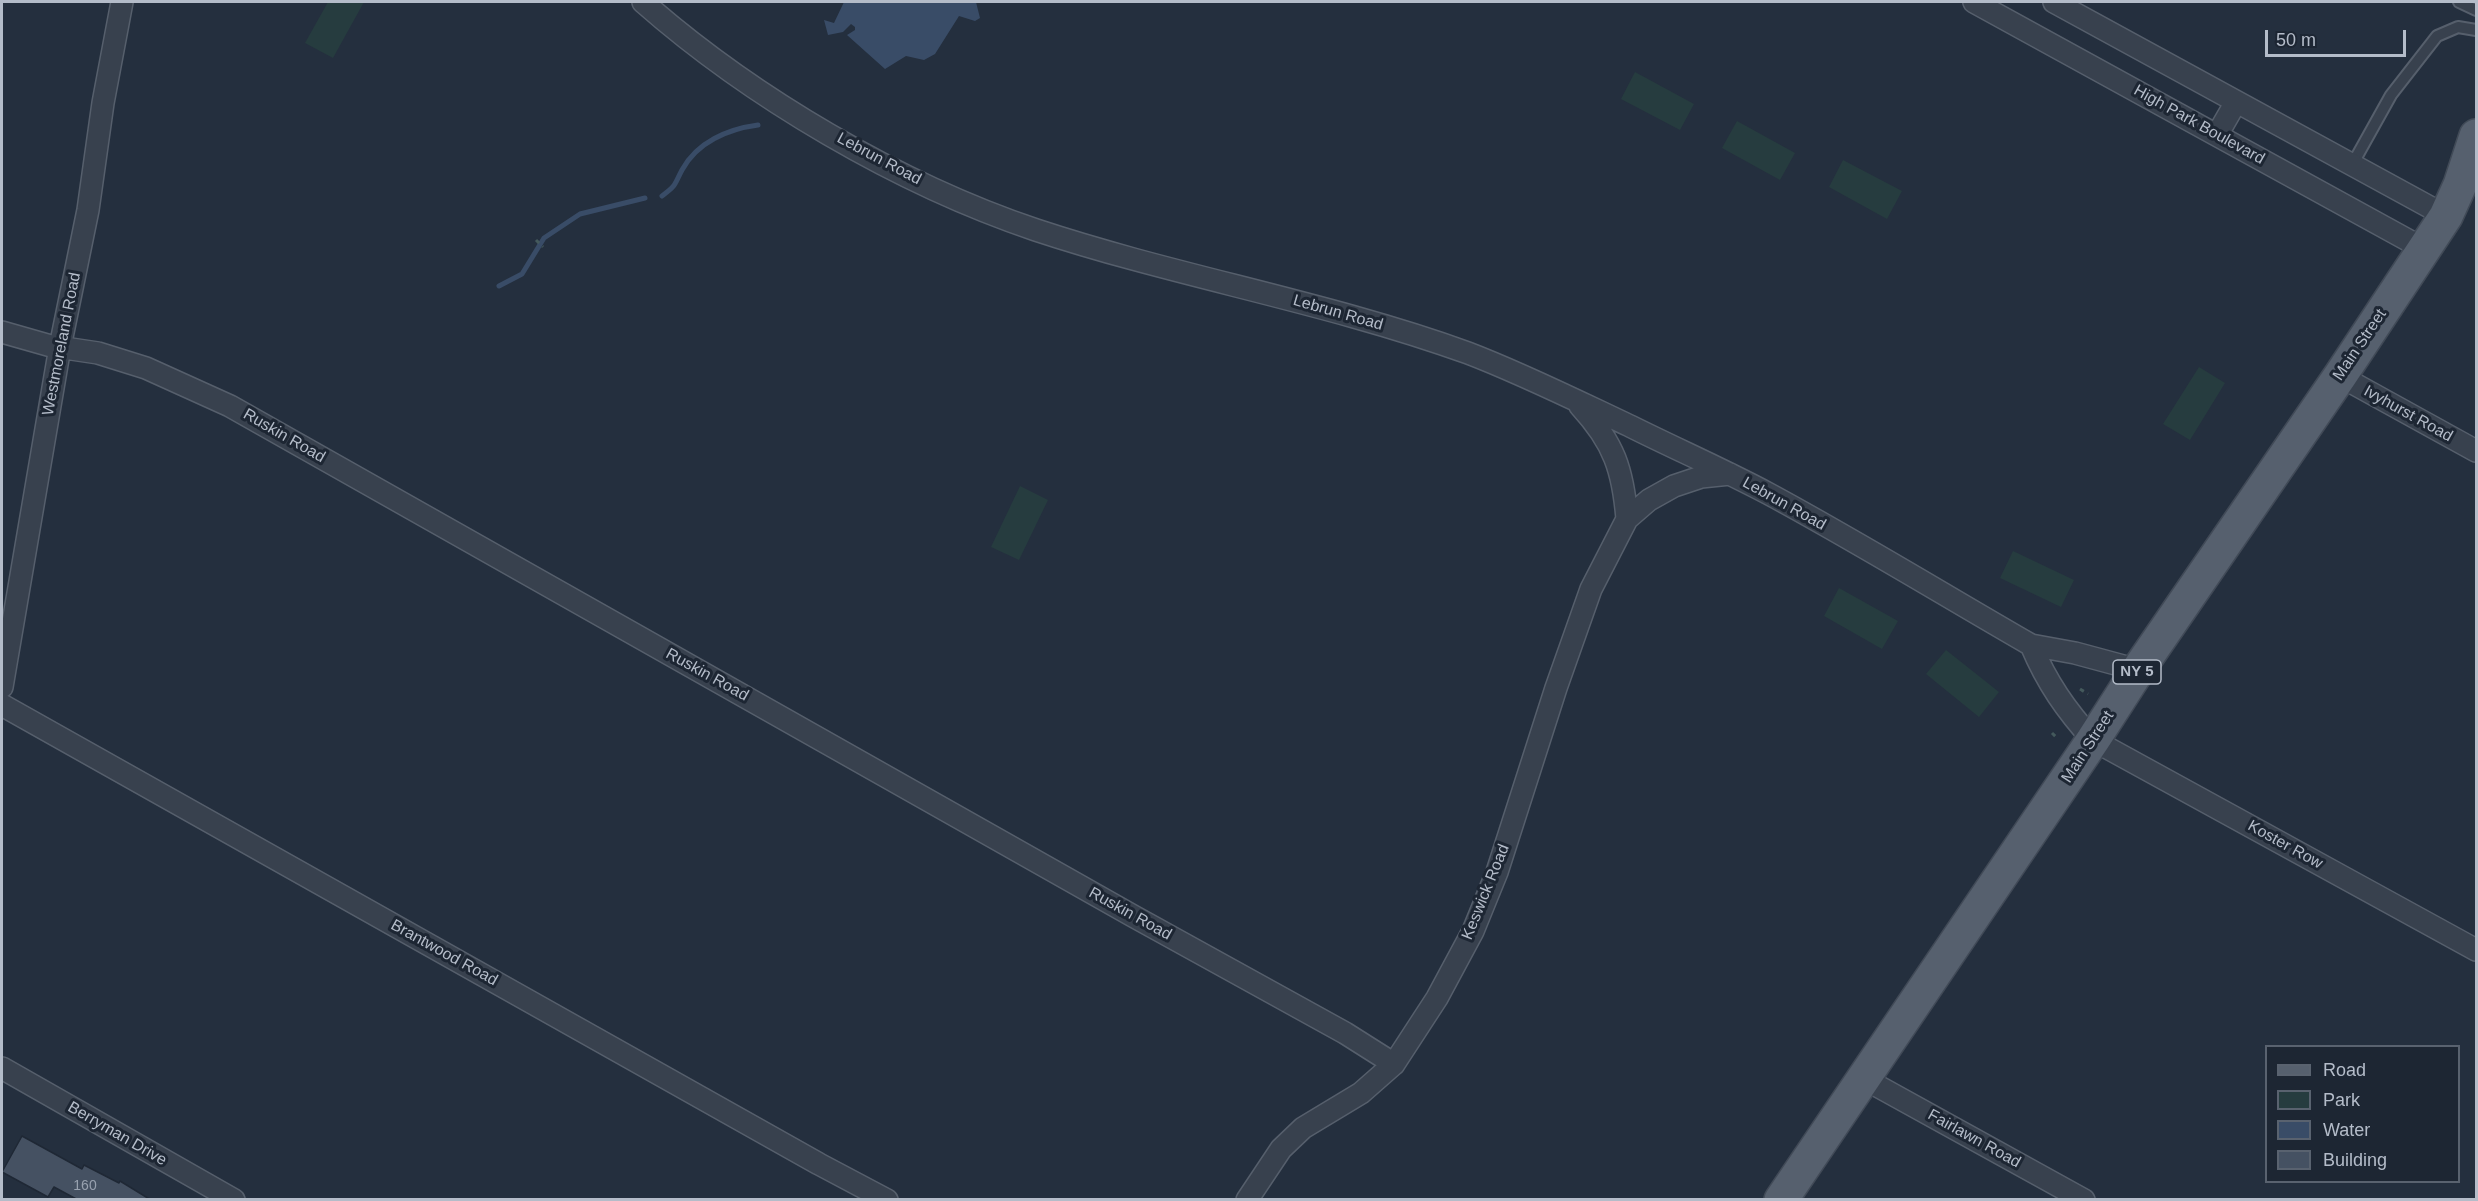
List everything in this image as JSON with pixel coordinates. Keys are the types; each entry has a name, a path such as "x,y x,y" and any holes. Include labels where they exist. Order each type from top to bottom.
{"main road":[{"name":"Main Street","path":"1781,1200 2446,216 2460,184 2476,136"}],"street":[{"name":"Westmoreland Road","path":"2,687 60,347 88,210 103,103 122,2"},
{"name":"Lebrun Road","path":"643,2 700,49 800,116 884,164 978,208 1033,229 1136,260 1401,331 1469,354 1574,399 1730,474 2031,645 2075,653 2138,670"},
{"name":"High Park Boulevard","path":"1974,2 2424,249"},
{"path":"2054,2 2446,216"},
{"path":"2217,135 2236,102"},
{"name":"Ruskin Road","path":"2,332 60,347 98,353 146,368 230,406 1123,910 1335,1027 1394,1064"},
{"name":"Ivyhurst Road","path":"2340,376 2476,451"},
{"name":"Keswick Road","path":"1574,399 1597,424 1614,453 1624,485 1626,519"},
{"name":"Keswick Road","path":"1247,1200 1281,1149 1303,1128 1361,1094 1394,1064 1437,998 1473,930 1497,872 1556,688 1592,589 1626,519 1649,500 1674,486 1701,477 1730,474"},
{"path":"2031,645 2040,667 2066,711 2093,741"},
{"name":"Brantwood Road","path":"2,705 887,1200"},
{"name":"Koster Row","path":"2093,741 2476,950"},
{"name":"Berryman Drive","path":"2,1068 234,1200"},
{"name":"Fairlawn Road","path":"1863,1078 2084,1200"}],"lane":[{"path":"2459,2 2476,10"},
{"path":"2352,165 2391,95 2437,36 2458,27 2476,30"}],"path":[{"path":"536,240 543,247"},
{"path":"2080,689 2088,694"},
{"path":"2052,733 2057,738"}],"green space":[{"path":"328,2 364,2 333,58 305,43"},
{"path":"1635,72 1694,104 1680,130 1621,99"},
{"path":"1737,121 1795,153 1780,180 1722,148"},
{"path":"1843,160 1902,191 1887,219 1829,187"},
{"path":"2199,367 2225,383 2190,440 2163,424"},
{"path":"1020,486 1048,500 1019,560 991,547"},
{"path":"2013,551 2074,580 2061,607 2000,578"},
{"path":"1839,588 1898,621 1882,649 1824,616"},
{"path":"1946,650 1999,692 1979,717 1926,674"}],"water":[{"path":"844,2 976,2 980,18 975,21 959,16 935,54 924,60 906,56 885,69 847,35 855,30 851,24 843,32 828,35 824,20 834,23"}],"building":[{"path":"22,1136 82,1169 84,1165 119,1183 120,1181 151,1200 78,1200 54,1187 48,1197 2,1172"}],"waterway":[{"path":"662,196 675,184 688,160 714,138 758,125"},
{"path":"499,286 522,274 544,238 580,214 645,198"}]}
